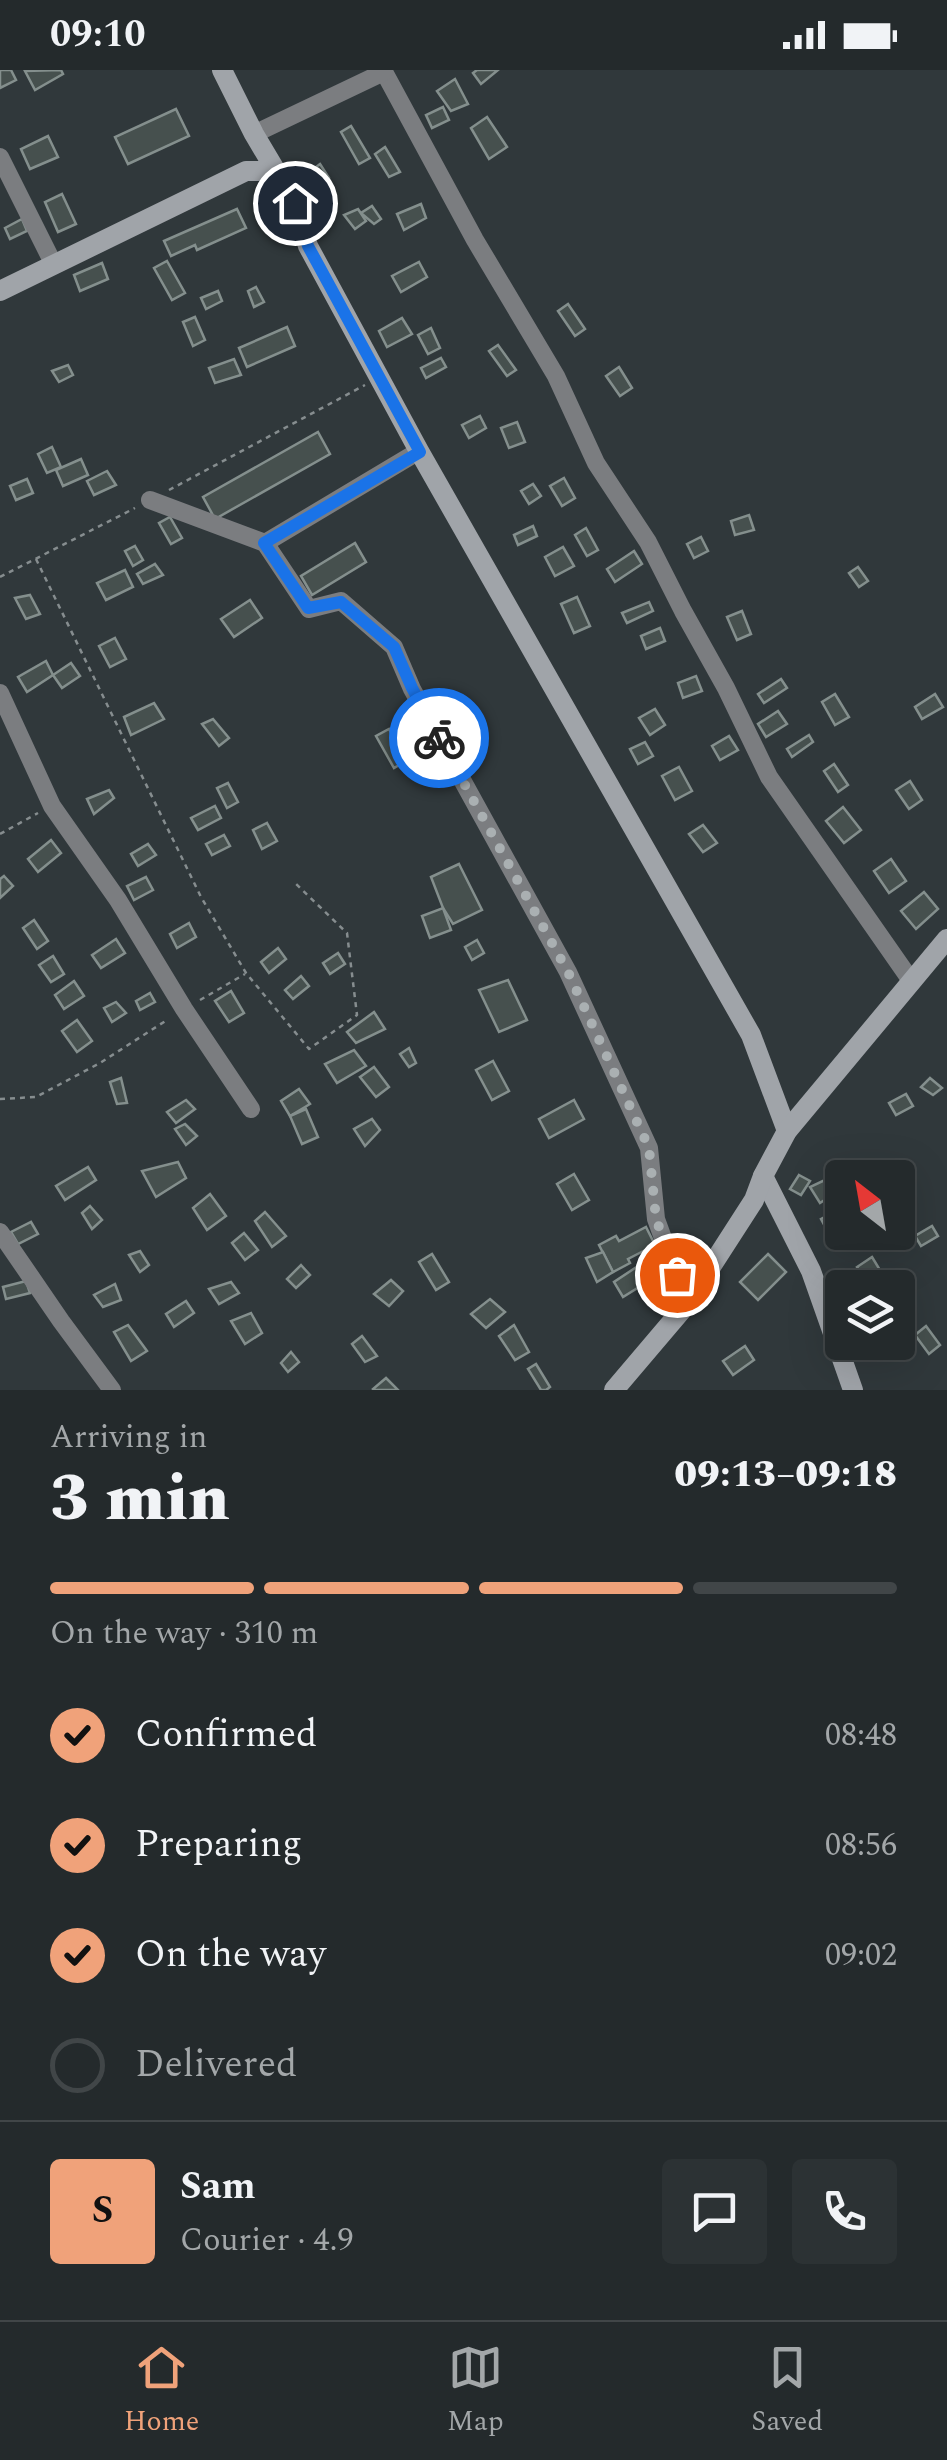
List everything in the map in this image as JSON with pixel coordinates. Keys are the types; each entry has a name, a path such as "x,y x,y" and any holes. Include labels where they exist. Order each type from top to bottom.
{"street":[{"path":"222,70 295,203 308,246 420,452 751,1035 787,1130"},
{"path":"254,134 383,71 556,376 596,463 648,542 770,777 912,982"},
{"path":"0,157 54,265"},
{"path":"0,291 246,171 276,171"},
{"path":"264,543 420,452"},
{"path":"150,500 264,543 308,608 341,602 394,647 412,688 568,972 649,1148 656,1219 687,1304"},
{"path":"0,693 52,806 118,900 184,1009 252,1109"},
{"path":"614,1390 687,1304 754,1200 787,1130 947,939"},
{"path":"763,1176 812,1271 854,1390"},
{"path":"0,1232 112,1390"}],"path":[{"path":"0,577 379,377"},
{"path":"36,559 200,897 246,973 309,1049 357,1016 347,933 295,883"},
{"path":"0,834 52,806"},
{"path":"0,1099 36,1097 100,1064 246,973"}],"building":[{"path":"0,70 11,70 16,80 0,88"},
{"path":"61,70 63,74 35,90 25,71"},
{"path":"498,70 481,84 473,73"},
{"path":"455,79 468,104 451,111 437,91"},
{"path":"443,107 449,120 432,128 426,115"},
{"path":"176,109 189,136 128,164 115,137"},
{"path":"487,117 507,147 489,159 471,128"},
{"path":"351,126 370,158 359,164 341,132"},
{"path":"48,136 58,157 30,169 21,149"},
{"path":"385,147 400,172 389,177 375,154"},
{"path":"320,164 329,178 321,184 312,170"},
{"path":"62,194 76,224 58,232 45,202"},
{"path":"421,204 426,218 404,230 397,214"},
{"path":"372,206 381,219 374,224 361,213"},
{"path":"237,209 246,228 197,250 195,245 171,256 164,241"},
{"path":"358,209 366,221 355,229 344,215"},
{"path":"22,219 27,231 10,239 5,228"},
{"path":"167,261 185,293 172,300 154,268"},
{"path":"419,262 427,277 401,292 392,276"},
{"path":"102,263 108,279 80,291 74,275"},
{"path":"256,287 264,302 254,307 248,291"},
{"path":"218,291 222,301 206,309 201,298"},
{"path":"568,304 585,329 575,336 558,311"},
{"path":"195,317 205,340 193,346 183,322"},
{"path":"402,318 412,334 387,347 379,331"},
{"path":"287,327 295,346 247,367 239,348"},
{"path":"431,328 440,348 428,354 418,335"},
{"path":"498,345 516,370 507,376 489,351"},
{"path":"441,358 446,367 426,378 421,368"},
{"path":"234,359 241,375 215,383 209,368"},
{"path":"68,365 73,375 59,382 52,371"},
{"path":"619,367 632,388 620,396 606,376"},
{"path":"480,416 486,428 469,438 462,425"},
{"path":"517,422 525,442 509,448 501,428"},
{"path":"318,432 330,454 215,519 203,497"},
{"path":"52,447 61,467 47,473 38,454"},
{"path":"81,459 88,475 63,486 56,470"},
{"path":"107,471 116,485 94,495 87,481"},
{"path":"564,478 575,498 562,506 550,486"},
{"path":"27,479 33,493 16,500 10,486"},
{"path":"533,484 541,496 529,504 521,491"},
{"path":"749,515 754,530 735,535 731,521"},
{"path":"170,517 182,538 171,544 159,523"},
{"path":"533,526 537,536 518,545 514,535"},
{"path":"586,528 598,550 587,556 575,535"},
{"path":"701,537 708,551 694,558 687,544"},
{"path":"355,543 366,562 312,595 301,576"},
{"path":"135,546 143,560 133,566 125,551"},
{"path":"563,547 574,566 555,576 545,557"},
{"path":"634,551 642,564 615,582 607,569"},
{"path":"155,564 163,575 143,584 137,574"},
{"path":"858,567 868,581 859,587 849,573"},
{"path":"125,570 133,587 106,600 97,583"},
{"path":"30,595 40,614 26,619 15,598"},
{"path":"577,597 590,626 574,633 561,604"},
{"path":"250,600 262,618 234,637 221,619"},
{"path":"649,602 653,611 627,623 622,613"},
{"path":"742,611 751,634 737,640 727,617"},
{"path":"660,628 665,641 646,649 641,636"},
{"path":"115,638 126,659 110,667 99,646"},
{"path":"46,661 53,675 27,692 18,677"},
{"path":"71,663 80,676 62,688 53,675"},
{"path":"696,676 702,691 683,698 678,683"},
{"path":"781,679 787,688 764,703 758,694"},
{"path":"835,694 849,717 835,725 822,702"},
{"path":"935,694 943,707 922,719 915,707"},
{"path":"154,703 164,719 131,735 124,717"},
{"path":"655,709 665,725 650,735 639,718"},
{"path":"778,711 787,724 766,737 758,724"},
{"path":"213,719 229,738 219,746 202,724"},
{"path":"389,729 406,761 394,768 376,736"},
{"path":"809,735 813,742 792,757 787,749"},
{"path":"729,736 738,750 720,760 712,746"},
{"path":"645,742 653,756 638,764 630,749"},
{"path":"834,764 848,785 838,792 824,771"},
{"path":"679,767 692,791 675,800 662,776"},
{"path":"910,781 922,800 909,809 896,790"},
{"path":"228,783 238,802 227,808 217,788"},
{"path":"109,790 114,798 94,814 87,799"},
{"path":"215,806 221,818 198,830 191,818"},
{"path":"843,807 861,830 844,843 826,821"},
{"path":"267,823 277,841 262,849 253,830"},
{"path":"703,825 717,843 703,852 689,834"},
{"path":"224,835 230,846 212,855 206,844"},
{"path":"51,840 61,853 38,872 28,859"},
{"path":"148,844 156,855 138,866 131,854"},
{"path":"891,859 906,881 889,893 874,871"},
{"path":"459,864 482,910 453,924 431,877"},
{"path":"4,876 13,886 0,898 0,879"},
{"path":"146,877 153,890 134,900 127,886"},
{"path":"924,892 938,909 916,929 901,911"},
{"path":"443,908 451,930 430,938 422,916"},
{"path":"34,920 48,941 37,949 23,928"},
{"path":"189,923 196,937 177,948 170,934"},
{"path":"116,939 125,953 101,968 92,955"},
{"path":"477,940 484,953 472,960 465,947"},
{"path":"278,948 286,959 269,973 261,962"},
{"path":"338,953 345,964 330,974 323,963"},
{"path":"53,956 64,974 51,982 39,965"},
{"path":"301,976 309,986 293,999 285,990"},
{"path":"508,980 527,1020 499,1032 479,990"},
{"path":"74,981 84,996 64,1009 55,995"},
{"path":"231,991 244,1013 229,1022 215,1001"},
{"path":"150,993 155,1002 140,1010 136,1001"},
{"path":"116,1002 126,1013 112,1022 104,1008"},
{"path":"374,1012 385,1029 356,1043 347,1032"},
{"path":"77,1020 92,1041 77,1052 62,1031"},
{"path":"409,1048 416,1063 409,1067 400,1054"},
{"path":"354,1050 366,1066 337,1083 325,1064"},
{"path":"493,1061 509,1091 492,1100 476,1070"},
{"path":"374,1067 389,1087 376,1097 360,1077"},
{"path":"121,1078 127,1103 117,1104 110,1082"},
{"path":"930,1078 942,1088 933,1095 921,1087"},
{"path":"299,1089 310,1104 290,1116 281,1101"},
{"path":"906,1094 913,1106 896,1115 889,1103"},
{"path":"186,1100 195,1109 176,1123 167,1112"},
{"path":"574,1100 584,1119 549,1138 539,1119"},
{"path":"306,1109 318,1137 302,1144 290,1116"},
{"path":"372,1119 380,1130 365,1146 354,1129"},
{"path":"185,1124 197,1136 186,1145 175,1129"},
{"path":"178,1162 186,1178 156,1197 142,1171"},
{"path":"88,1167 96,1180 65,1200 56,1186"},
{"path":"574,1174 589,1200 572,1210 557,1184"},
{"path":"799,1175 810,1181 801,1195 790,1189"},
{"path":"825,1180 825,1200 820,1203 810,1187"},
{"path":"210,1194 226,1216 207,1230 193,1208"},
{"path":"90,1206 102,1220 92,1229 82,1213"},
{"path":"265,1212 286,1236 272,1247 255,1221"},
{"path":"31,1222 38,1234 18,1244 11,1232"},
{"path":"932,1226 938,1236 921,1246 915,1236"},
{"path":"646,1227 655,1245 613,1272 599,1245 616,1236 619,1241"},
{"path":"244,1233 258,1250 245,1260 232,1243"},
{"path":"140,1251 149,1265 140,1272 129,1255"},
{"path":"603,1252 613,1272 597,1282 586,1258"},
{"path":"432,1254 449,1282 436,1290 419,1262"},
{"path":"768,1254 786,1272 758,1300 740,1282"},
{"path":"872,1257 880,1270 859,1270 857,1267"},
{"path":"301,1265 310,1275 296,1288 287,1279"},
{"path":"638,1266 647,1282 623,1297 614,1282"},
{"path":"391,1280 403,1291 389,1306 374,1294"},
{"path":"26,1281 30,1293 6,1299 3,1287"},
{"path":"231,1282 239,1293 219,1304 209,1289"},
{"path":"115,1284 121,1300 103,1307 94,1295"},
{"path":"490,1299 505,1312 486,1328 471,1314"},
{"path":"186,1301 194,1313 174,1327 166,1314"},
{"path":"251,1313 262,1333 245,1344 231,1321"},
{"path":"128,1325 147,1351 131,1361 114,1332"},
{"path":"514,1325 529,1352 515,1360 499,1336"},
{"path":"926,1326 940,1345 929,1354 915,1335"},
{"path":"362,1336 377,1356 365,1362 352,1344"},
{"path":"745,1346 754,1360 733,1375 723,1361"},
{"path":"291,1352 299,1362 288,1372 281,1363"},
{"path":"536,1364 550,1387 546,1390 541,1390 528,1369"},
{"path":"386,1378 398,1390 373,1389"}],"way so far":[{"path":"439,738 568,972 649,1148 656,1219 677,1275"}],"route":[{"path":"295,203 308,246 420,452 264,543 308,608 341,602 394,647 439,738"}]}
